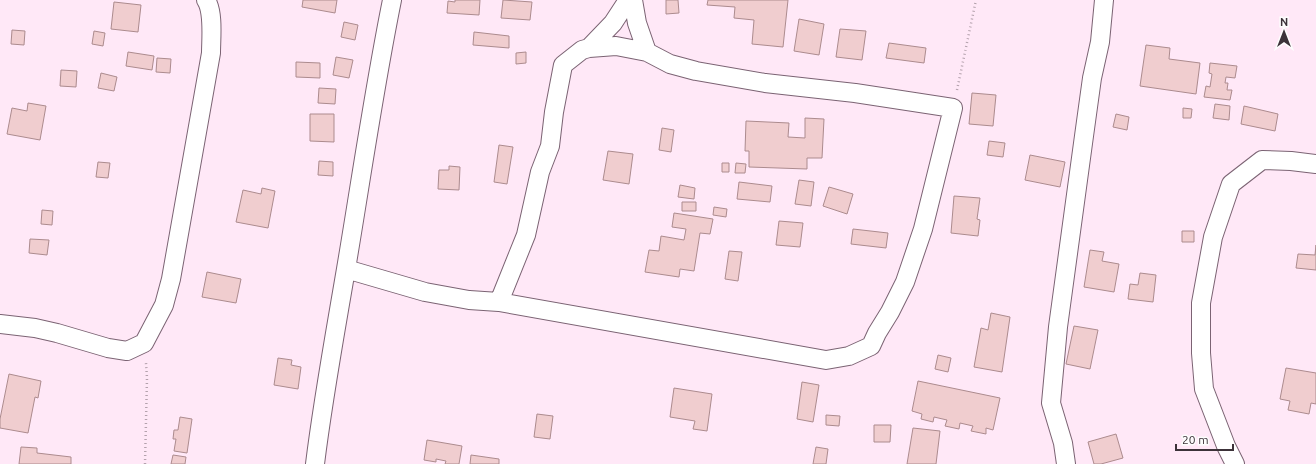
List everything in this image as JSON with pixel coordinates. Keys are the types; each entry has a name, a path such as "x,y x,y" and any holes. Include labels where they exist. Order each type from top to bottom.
{"street":[{"path":"0,324 42,330 108,348 127,351 144,343 164,304 171,279 180,234 211,54 209,5 206,0"},
{"path":"314,464 323,400 378,70 392,0"},
{"path":"589,48 613,23 628,0"},
{"path":"633,0 637,23 647,52"},
{"path":"1066,464 1063,443 1051,403 1058,327 1092,78 1100,42 1104,0"},
{"path":"346,269 425,292 469,300 499,302 826,360 849,356 871,346 905,282 923,230 953,108 855,93 696,72 670,64 647,52 616,46 582,50 563,66 554,112 550,146 540,172 526,236 499,302"},
{"path":"1235,464 1226,446 1204,389 1200,353 1201,303 1213,237 1231,184 1262,160 1316,164"}],"path":[{"path":"953,108 976,0"},
{"path":"144,343 147,378 145,464"}],"building":[{"path":"303,0 337,0 335,13 302,7"},
{"path":"455,0 480,0 479,15 447,13 448,1 455,2"},
{"path":"503,0 532,2 530,20 501,18"},
{"path":"666,0 678,0 679,13 666,14"},
{"path":"708,0 788,0 783,47 752,44 754,20 734,18 735,7 707,5"},
{"path":"114,2 141,5 138,32 111,29"},
{"path":"799,19 824,24 819,55 794,51"},
{"path":"344,22 358,25 355,40 341,37"},
{"path":"840,29 866,31 862,60 836,57"},
{"path":"12,30 25,31 24,45 11,44"},
{"path":"94,31 105,33 103,46 92,44"},
{"path":"474,32 509,36 509,48 473,45"},
{"path":"889,43 926,48 924,63 886,58"},
{"path":"1146,45 1170,48 1169,59 1200,63 1196,94 1140,86"},
{"path":"128,52 154,56 152,70 126,66"},
{"path":"526,52 526,63 516,64 516,53"},
{"path":"336,57 353,60 349,78 333,75"},
{"path":"157,58 171,59 170,73 156,72"},
{"path":"296,62 320,63 320,78 296,77"},
{"path":"1210,63 1237,66 1235,78 1226,77 1225,83 1228,83 1227,90 1232,90 1230,100 1204,97 1206,86 1210,87 1212,74 1209,73"},
{"path":"61,70 77,71 76,87 60,86"},
{"path":"101,73 117,77 114,91 98,88"},
{"path":"319,88 336,89 335,104 318,103"},
{"path":"972,93 996,95 993,126 969,124"},
{"path":"28,103 46,106 40,140 7,134 12,108 27,111"},
{"path":"1215,104 1230,106 1229,120 1213,118"},
{"path":"1244,106 1278,114 1275,131 1241,124"},
{"path":"1183,108 1192,109 1191,118 1183,118"},
{"path":"310,114 334,114 334,142 310,141"},
{"path":"1116,114 1129,117 1127,130 1113,127"},
{"path":"805,118 824,119 822,158 807,158 807,169 749,167 749,151 745,151 746,121 789,123 788,137 805,138"},
{"path":"662,128 674,130 671,152 659,150"},
{"path":"989,141 1005,143 1003,157 987,155"},
{"path":"499,145 513,147 507,184 494,182"},
{"path":"608,151 633,154 629,184 603,180"},
{"path":"1030,155 1065,162 1060,187 1025,180"},
{"path":"319,161 333,162 333,176 318,175"},
{"path":"98,162 110,163 108,178 96,177"},
{"path":"722,163 729,163 729,172 722,172"},
{"path":"736,163 746,164 745,173 735,173"},
{"path":"449,166 460,167 459,190 438,189 439,170 449,170"},
{"path":"799,180 814,182 811,206 795,204"},
{"path":"739,182 772,186 770,202 737,199"},
{"path":"680,185 695,188 694,199 678,197"},
{"path":"829,187 853,194 847,214 823,206"},
{"path":"262,188 275,191 268,228 236,222 243,190 261,194"},
{"path":"954,196 980,198 977,219 980,220 978,236 951,233"},
{"path":"682,202 696,202 696,211 682,211"},
{"path":"714,207 727,209 726,217 713,215"},
{"path":"42,210 53,211 52,225 41,224"},
{"path":"674,213 713,219 710,234 700,233 694,271 680,269 679,277 645,272 649,250 659,251 661,236 684,240 686,229 672,227"},
{"path":"779,221 803,223 800,247 776,245"},
{"path":"853,229 888,233 886,248 851,244"},
{"path":"1182,231 1194,231 1194,242 1182,242"},
{"path":"30,239 49,240 47,255 29,253"},
{"path":"1316,245 1316,270 1296,268 1298,254 1315,255"},
{"path":"1090,250 1104,252 1102,261 1119,264 1114,292 1084,287"},
{"path":"729,251 742,252 738,281 725,279"},
{"path":"207,272 241,279 236,303 202,297"},
{"path":"1140,273 1156,275 1153,302 1128,299 1130,284 1138,285"},
{"path":"991,313 1010,317 1002,372 974,367 981,328 988,330"},
{"path":"1074,326 1098,330 1090,369 1066,364"},
{"path":"938,355 951,358 948,372 935,369"},
{"path":"278,358 292,360 291,365 301,367 298,389 274,385"},
{"path":"1286,368 1316,373 1316,404 1311,403 1309,414 1288,410 1290,401 1280,399"},
{"path":"9,374 41,381 38,398 35,397 28,433 0,428 0,419"},
{"path":"918,381 1000,398 993,430 986,428 986,434 971,431 973,426 960,423 959,429 945,426 947,420 934,417 933,422 921,419 922,414 912,411"},
{"path":"802,382 819,385 813,422 797,419"},
{"path":"674,388 712,394 707,431 693,429 695,421 670,417"},
{"path":"537,414 553,416 550,439 534,437"},
{"path":"826,415 840,416 839,426 826,425"},
{"path":"180,417 192,419 187,453 174,451 176,439 173,439 174,430 178,430"},
{"path":"874,425 891,425 890,442 874,442"},
{"path":"913,428 940,431 936,464 907,464"},
{"path":"1116,434 1123,458 1101,464 1094,464 1088,442"},
{"path":"427,440 462,446 459,464 445,464 446,461 436,459 436,462 424,460"},
{"path":"21,447 37,448 37,453 71,457 71,464 19,464"},
{"path":"816,447 828,449 826,464 813,464"},
{"path":"173,455 186,457 185,464 171,464"},
{"path":"471,455 499,459 499,464 470,464"}]}
